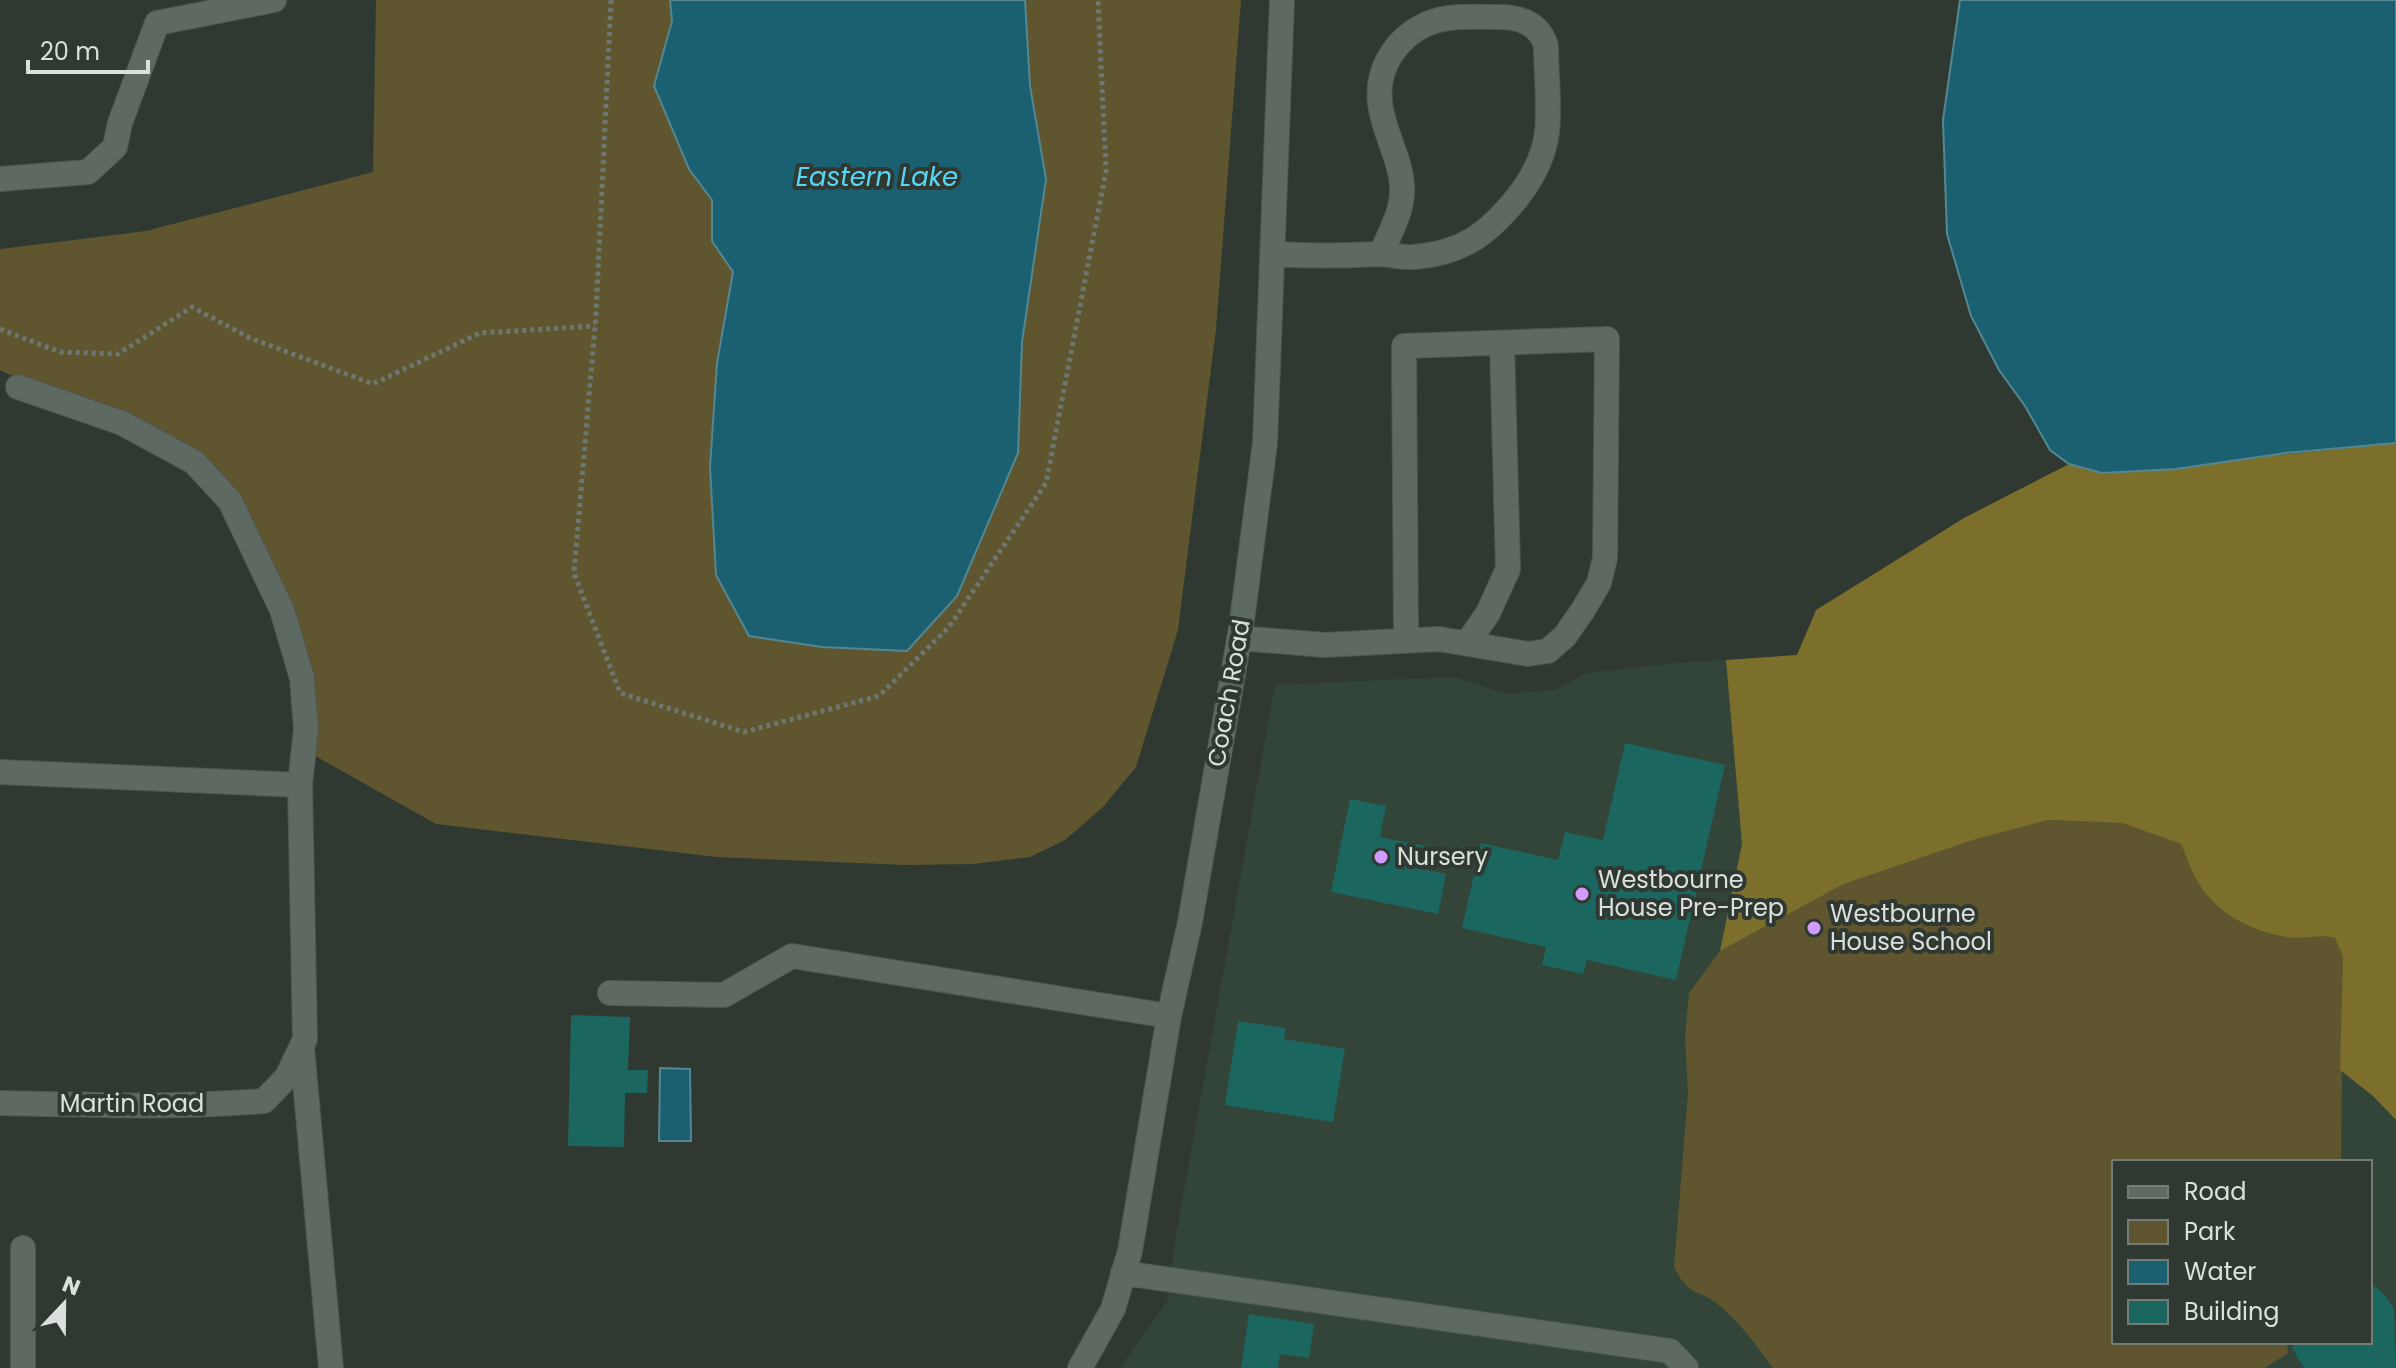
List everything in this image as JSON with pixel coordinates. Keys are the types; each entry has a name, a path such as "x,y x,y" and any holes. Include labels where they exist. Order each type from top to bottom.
{"street":[{"path":"0,179 88,172 115,147 120,123 157,23 274,0"},
{"name":"Coach Road","path":"1080,1368 1113,1309 1130,1251 1169,1016 1190,922 1239,638 1265,443 1282,0"},
{"path":"1273,254 1411,257 1447,252 1477,239 1499,220 1524,190 1541,159 1547,132 1546,46 1542,34 1530,24 1514,17 1448,18 1418,27 1401,41 1388,58 1380,81 1379,102 1402,184 1401,209 1381,254"},
{"path":"1239,638 1325,645 1439,639 1528,654 1548,651 1565,636 1583,610 1599,583 1605,558 1607,339 1404,346 1406,640"},
{"path":"1468,642 1488,613 1508,569 1502,343"},
{"path":"18,387 122,423 194,462 230,501 282,610 302,678 306,729 300,785 305,1039 302,1047 331,1368"},
{"path":"0,772 300,785"},
{"path":"610,993 724,995 792,956 1169,1016"},
{"name":"Martin Road","path":"0,1103 118,1106 264,1101 287,1077 302,1047"},
{"path":"23,1248 23,1368"},
{"path":"1123,1273 1670,1351 1686,1368"}],"path":[{"path":"611,0 595,326 574,573 620,693 744,732 879,696 949,627 1046,483 1106,171 1098,0"},
{"path":"0,329 60,352 118,354 192,307 250,338 373,384 480,333 595,326"}],"shaded area":[{"path":"2396,443 2396,1120 2373,1096 2340,1070 2343,957 2335,938 2286,937 2261,931 2237,920 2207,895 2194,875 2181,844 2122,823 2048,820 1973,840 1844,884 1720,951 1742,844 1726,660 1797,655 1816,610 1964,518 2069,464 2102,473"},
{"name":"Westbourne House School","path":"2396,632 2396,1368 1120,1368 1168,1300 1175,1241 1275,685 1455,677 1505,694 1555,690 1587,673 1676,663 2091,637"}],"green space":[{"path":"376,0 1241,0 1216,329 1178,630 1136,767 1103,807 1065,840 1030,857 973,864 905,865 717,857 436,824 303,749 302,678 256,555 194,462 0,370 0,249 146,231 373,172"},
{"path":"2048,820 2122,823 2182,844 2199,884 2216,904 2237,920 2261,931 2286,937 2335,938 2343,957 2341,1160 2112,1160 2112,1344 2287,1344 2288,1353 2265,1368 1773,1368 1735,1320 1712,1300 1685,1284 1674,1267 1688,1093 1685,1038 1689,993 1720,951 1844,884 1973,840"}],"water":[{"name":"Eastern Lake","path":"670,0 1025,0 1030,86 1046,179 1022,342 1018,453 957,596 907,651 822,647 749,636 716,575 710,467 717,363 733,272 712,241 712,200 689,169 654,86 672,21"},
{"path":"1960,0 2396,0 2396,443 2286,453 2176,469 2102,473 2069,464 2050,450 2025,406 1999,370 1971,316 1947,234 1943,120"},
{"path":"660,1068 690,1069 691,1141 659,1141"}],"building":[{"name":"Westbourne House Pre-Prep","path":"1625,743 1725,765 1676,980 1587,960 1583,974 1542,965 1546,947 1462,928 1481,843 1558,860 1565,832 1603,840"},
{"name":"Nursery","path":"1350,799 1386,806 1380,837 1425,846 1421,869 1446,874 1438,914 1331,892"},
{"path":"571,1015 630,1017 628,1070 648,1070 647,1093 625,1093 624,1147 568,1146"},
{"path":"1238,1021 1286,1028 1284,1039 1345,1049 1333,1122 1225,1105"},
{"path":"2372,1285 2385,1295 2394,1309 2396,1368 2304,1368 2292,1344 2372,1344"},
{"path":"1249,1314 1314,1324 1309,1358 1280,1354 1278,1368 1241,1368"}],"place":[{"name":"Nursery","path":"1381,857"},
{"name":"Westbourne House Pre-Prep","path":"1582,894"},
{"name":"Westbourne House School","path":"1814,928"}]}
